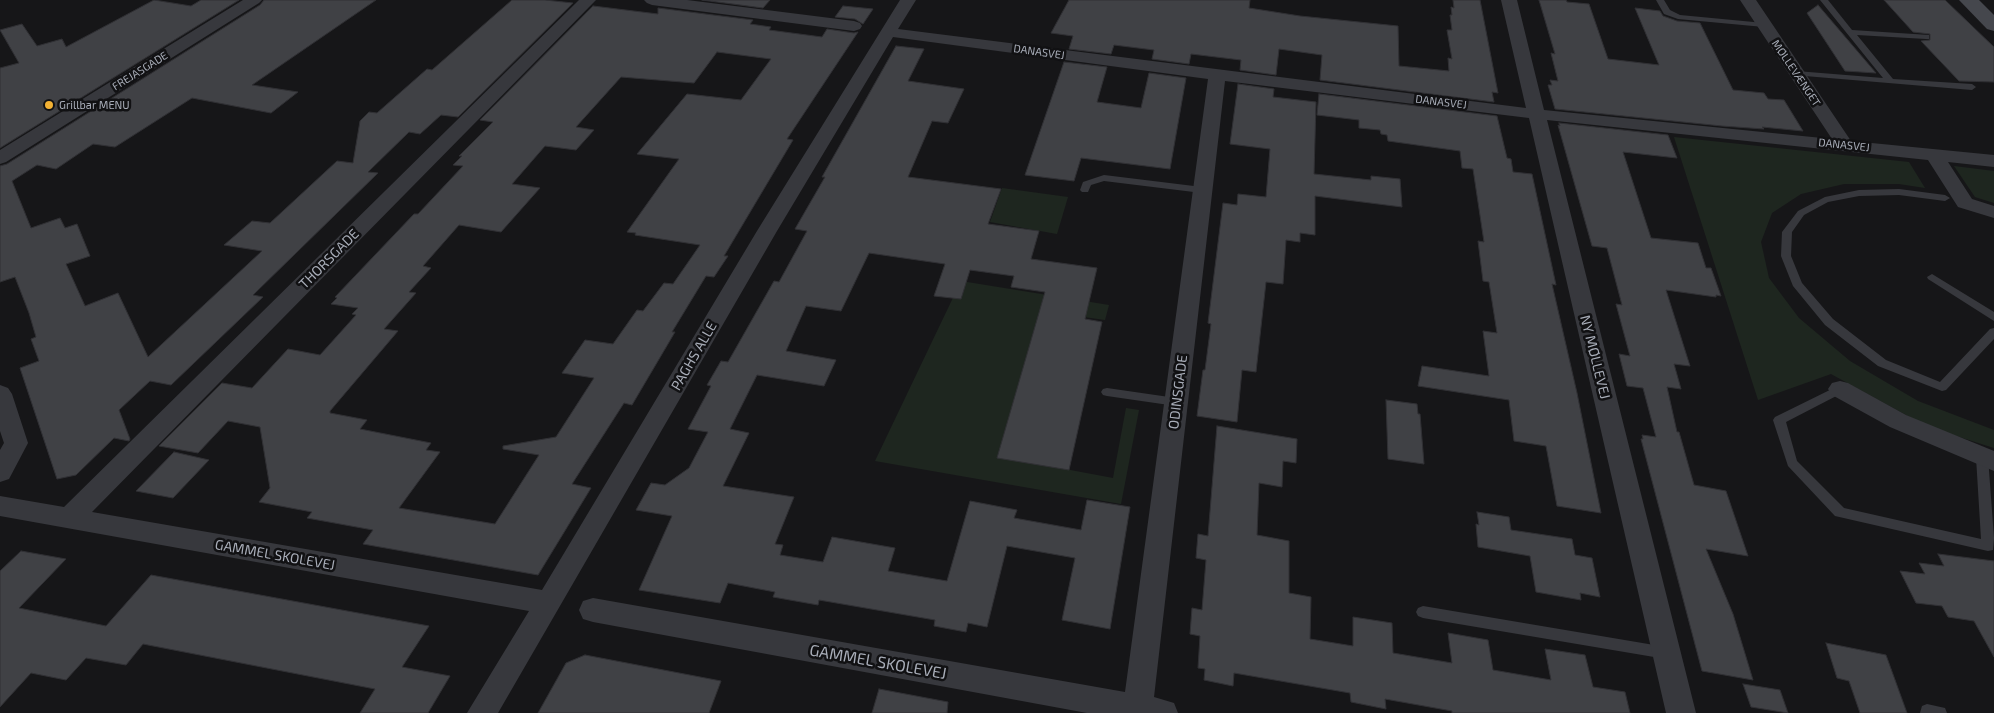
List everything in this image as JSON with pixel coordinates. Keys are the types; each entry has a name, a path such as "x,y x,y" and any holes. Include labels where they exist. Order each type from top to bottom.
{"street":[{"name":"FREJASGADE","path":"0,158 254,0"},
{"name":"THORSGADE","path":"69,518 588,0"},
{"path":"652,0 854,26"},
{"name":"PAGHS ALLE","path":"482,713 549,603 584,540 767,231 908,0"},
{"name":"NY MØLLEVEJ","path":"1509,0 1681,713"},
{"name":"MØLLEVÆNGET","path":"1748,0 1845,145"},
{"path":"1968,0 1994,25"},
{"name":"DANASVEJ","path":"889,32 1536,114 1994,161"},
{"name":"ODINSGADE","path":"1151,711 1176,402 1217,75"},
{"path":"1926,154 1945,198 1994,212"},
{"path":"1926,154 1965,203"},
{"path":"1840,389 1898,421 1988,459"},
{"path":"0,394 16,443 0,472"},
{"name":"GAMMEL SKOLEVEJ","path":"0,506 549,603"},
{"name":"GAMMEL SKOLEVEJ","path":"593,610 1151,711"}],"lane":[{"path":"1660,0 1667,12 1678,17 1764,25"},
{"path":"1824,0 1890,81"},
{"path":"1850,32 1926,37"},
{"path":"1796,73 1972,87"},
{"path":"1085,190 1086,184 1104,178 1202,190"},
{"path":"1945,198 1899,192 1883,192 1859,193 1825,200 1801,213 1787,232 1786,256 1797,284 1829,322 1882,362 1942,387 1994,332"},
{"path":"1932,277 1994,317"},
{"path":"1840,389 1779,420 1792,463 1840,512 1988,546 1988,459"},
{"path":"1107,392 1176,402"},
{"path":"1423,612 1666,653"}],"shaded area":[{"path":"1674,137 1909,162 1925,188 1899,184 1844,184 1801,194 1772,213 1761,242 1769,278 1799,318 1850,361 1918,401 1994,430 1994,448 1928,427 1831,374 1758,400"},
{"path":"1954,166 1994,171 1994,203 1975,197"},
{"path":"1002,188 1068,197 1057,234 990,222"},
{"path":"961,281 1109,305 1105,320 1042,311 1001,457 1113,478 1126,408 1139,410 1121,504 875,461"}],"building":[{"path":"154,0 191,6 201,0 239,0 0,148 0,68 19,63 0,30 22,24 37,46 62,39 66,47"},
{"path":"264,0 376,0 252,85 298,92 271,113 192,98 115,147 93,144 56,169 37,165 12,181 31,228 60,218 65,228 77,224 90,256 66,264 85,306 118,293 148,357 262,251 224,245 252,221 270,223 337,161 353,163 360,121 369,112 377,113 427,69 432,70 512,0 545,0 573,3 458,117 441,115 420,134 409,132 368,172 378,173 253,295 263,297 171,385 150,381 119,410 130,439 129,441 114,438 76,475 57,479 20,368 39,361 31,339 36,337 15,277 0,282 0,166 7,164 260,5"},
{"path":"702,0 770,0 763,8"},
{"path":"1069,0 1250,0 1249,8 1300,16 1398,26 1399,66 1449,71 1448,58 1452,59 1447,30 1452,30 1450,15 1452,15 1451,7 1454,8 1453,0 1480,0 1498,93 1492,92 1494,102 1320,80 1322,55 1279,49 1276,75 1240,70 1241,60 1191,54 1189,64 1152,59 1154,50 1114,45 1111,54 1069,49 1073,36 1051,33"},
{"path":"1539,0 1566,0 1567,2 1589,4 1608,59 1659,65 1635,8 1660,11 1663,16 1677,21 1700,23 1733,90 1764,93 1768,99 1784,100 1803,131 1722,126 1555,109 1548,85 1552,85 1550,80 1558,81 1551,53 1555,54"},
{"path":"1884,0 1945,0 1994,47 1994,82 1959,81 1921,41 1930,40 1930,34 1913,32"},
{"path":"1818,5 1876,73 1845,71 1807,13"},
{"path":"593,6 658,14 658,8 753,20 750,24 771,27 769,30 822,37 827,29 858,32 787,139 793,140 724,256 728,256 714,277 706,276 672,332 675,332 632,405 624,403 572,484 591,488 538,575 363,544 373,530 307,518 312,512 259,502 270,488 260,427 228,421 198,453 159,446 222,383 252,388 288,349 320,355 356,315 352,314 358,308 331,304 337,298 335,297 414,214 418,214 463,166 453,165 462,156 459,156 493,122 480,120","holes":["717,52 771,59 741,100 687,94 637,154 679,159 627,232 636,233 635,235 700,245 673,284 664,283 643,311 637,310 613,344 585,340 562,373 594,378 556,437 503,446 503,449 539,455 495,524 399,508 440,452 426,450 431,443 360,429 367,420 330,413 330,411 398,331 384,329 416,293 409,292 431,268 423,266 459,225 501,232 540,188 512,184 545,146 576,150 594,130 576,127 621,77 694,83"]},
{"path":"843,6 873,9 863,24 855,19 835,17"},
{"path":"896,46 924,49 908,81 964,89 948,123 932,121 908,177 1001,189 988,224 1039,231 1031,259 1097,268 1085,319 1102,322 1069,470 997,458 1045,292 1011,287 1014,276 970,270 961,299 934,296 945,264 869,253 841,311 806,306 786,351 836,360 824,386 757,375 730,429 749,433 723,486 794,497 775,544 783,545 780,555 823,562 832,537 895,548 888,571 947,581 970,501 1017,510 1014,518 1081,530 1087,500 1130,507 1110,629 1062,620 1075,558 1007,546 987,627 968,623 966,632 934,626 935,620 819,600 818,605 773,597 775,592 728,583 720,603 639,590 672,516 636,510 651,483 665,485 689,468 708,432 688,429 711,386 707,385 721,361 728,362 774,281 779,282 807,231 795,229"},
{"path":"1064,62 1107,67 1097,102 1141,108 1149,73 1186,78 1170,169 1081,158 1074,181 1025,175"},
{"path":"1238,84 1274,89 1273,97 1316,102 1314,174 1371,180 1371,176 1400,179 1402,207 1315,196 1315,235 1300,233 1300,242 1286,240 1283,284 1266,282 1256,372 1242,370 1237,422 1197,416 1211,324 1208,323 1223,203 1237,205 1238,194 1266,197 1270,149 1230,144"},
{"path":"1319,94 1497,116 1507,158 1511,159 1513,172 1532,174 1556,285 1552,284 1577,393 1601,513 1557,506 1546,446 1514,441 1509,400 1418,386 1422,366 1489,376 1483,331 1497,333 1489,282 1483,281 1478,241 1484,242 1473,169 1462,168 1460,151 1388,141 1387,135 1381,134 1380,130 1359,128 1359,120 1317,115"},
{"path":"1559,123 1668,135 1677,158 1623,152 1651,238 1698,243 1706,268 1711,268 1721,296 1716,295 1716,297 1666,290 1690,366 1674,364 1681,389 1667,387 1677,432 1679,432 1694,485 1726,491 1748,556 1706,549 1733,614 1753,680 1702,671 1641,439 1643,439 1642,435 1656,437 1643,388 1627,386 1619,354 1630,356 1616,304 1622,305 1607,248 1592,246"},
{"path":"1386,400 1417,404 1418,414 1420,414 1424,464 1388,459"},
{"path":"1217,426 1297,439 1296,463 1283,461 1282,487 1259,483 1257,535 1289,541 1289,593 1311,597 1310,639 1353,646 1353,617 1392,623 1393,653 1452,663 1448,633 1488,640 1493,670 1551,680 1545,649 1585,655 1593,687 1625,692 1630,713 1452,713 1452,711 1385,699 1386,709 1351,702 1350,693 1234,673 1233,686 1204,680 1205,669 1198,668 1200,636 1190,634 1192,608 1202,610 1206,560 1196,558 1198,534 1208,536"},
{"path":"174,452 209,460 173,498 136,491"},
{"path":"1477,512 1509,517 1511,530 1572,539 1575,555 1592,558 1600,597 1580,593 1581,600 1536,592 1530,556 1478,547 1476,524 1479,525"},
{"path":"21,551 66,559 19,608 106,626 151,575 429,626 402,667 450,676 428,713 360,713 375,689 143,644 126,665 86,658 66,680 31,673 0,707 0,571"},
{"path":"1938,554 1994,561 1994,657 1974,621 1948,617 1942,606 1916,603 1900,571 1925,574 1919,563 1944,566"},
{"path":"1826,643 1886,655 1907,713 1860,713 1849,681 1837,678"},
{"path":"585,655 721,681 709,713 538,713 566,663"},
{"path":"1743,684 1780,690 1788,713 1751,707"},
{"path":"879,689 948,702 947,713 872,713"}],"place":[{"name":"Grillbar MENU","path":"49,105"}]}
